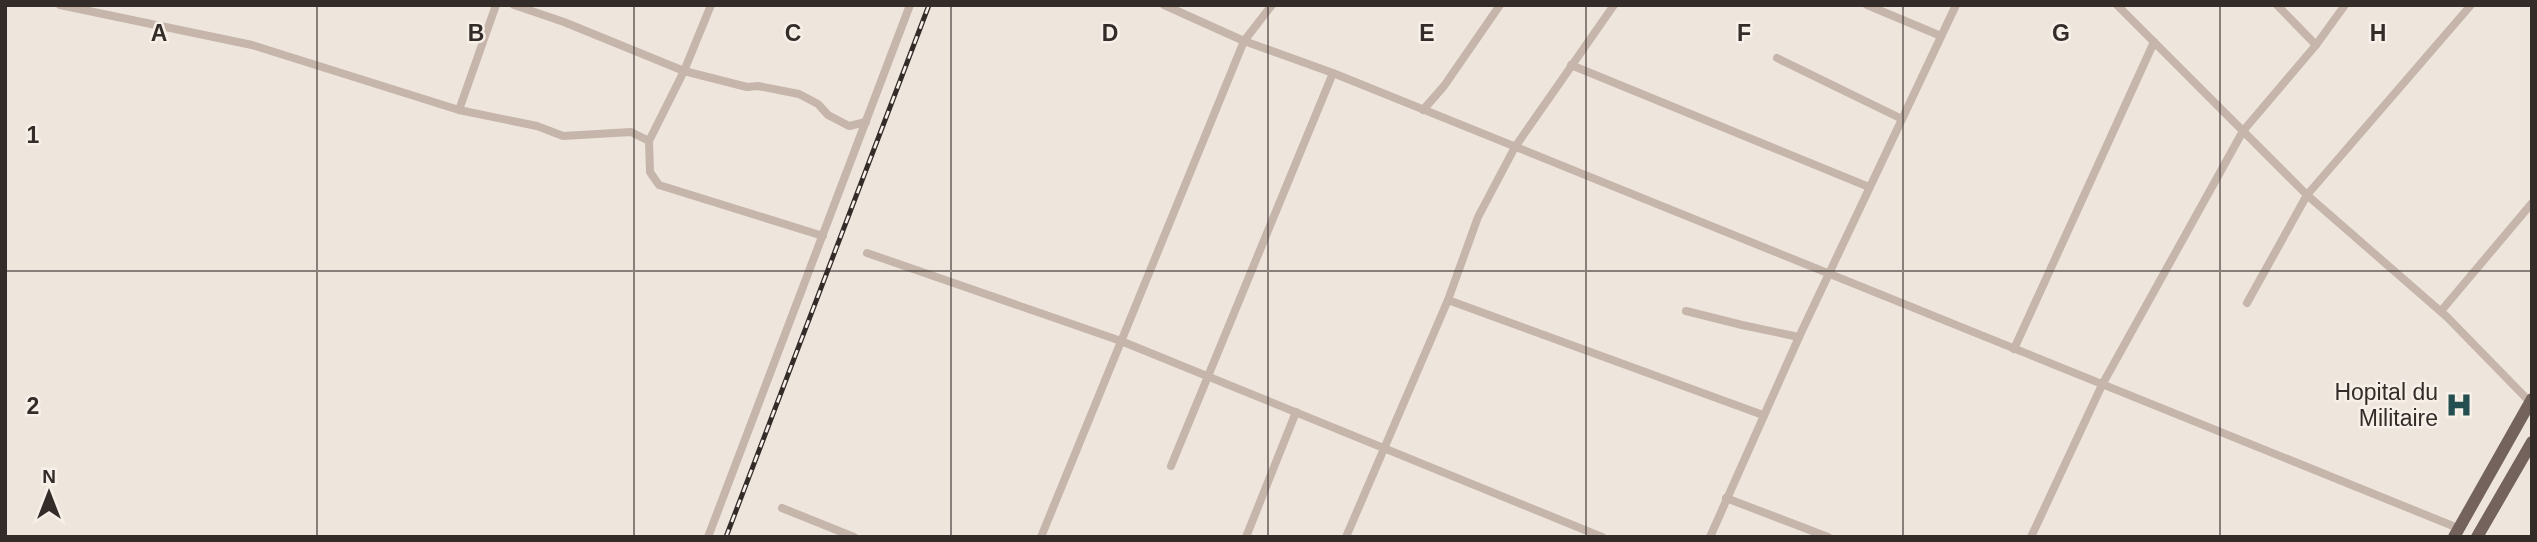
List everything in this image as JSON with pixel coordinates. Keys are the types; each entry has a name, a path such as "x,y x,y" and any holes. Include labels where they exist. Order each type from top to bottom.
{"main road":[{"path":"2456,533 2531,402"},
{"path":"2477,537 2532,442"}],"street":[{"path":"60,5 252,45 459,110 537,126 563,136 631,132 649,141"},
{"path":"459,110 496,5"},
{"path":"514,5 564,22 684,71 747,87 758,86 799,94 818,103 828,115 849,126 866,122"},
{"path":"711,5 684,71 649,141 650,172 659,185 823,236"},
{"path":"708,537 911,5"},
{"path":"1041,537 1244,41 1272,5"},
{"path":"1423,110 1444,86 1500,5"},
{"path":"1346,537 1448,300 1478,217 1515,147 1614,5"},
{"path":"1867,5 1941,36"},
{"path":"1710,537 1798,337 1956,5"},
{"path":"2117,5 2307,195 2441,311 2531,402"},
{"path":"2277,5 2316,45"},
{"path":"2031,537 2102,385 2243,131 2316,45 2345,5"},
{"path":"2247,303 2307,195 2471,5"},
{"path":"1168,6 1244,41 1333,73 2014,349 2456,533"},
{"path":"2014,349 2154,42"},
{"path":"1777,58 1902,119"},
{"path":"1571,65 1870,187"},
{"path":"1171,466 1333,73"},
{"path":"2441,311 2532,203"},
{"path":"867,253 1121,341 1602,537"},
{"path":"1448,300 1763,415"},
{"path":"1686,310 1742,326 1798,337"},
{"path":"1247,537 1296,412"},
{"path":"1726,498 1828,537"},
{"path":"782,508 854,537"}],"railway":[{"path":"726,537 929,5"}],"place":[{"name":"Hopital du Militaire","path":"2459,405"}]}
